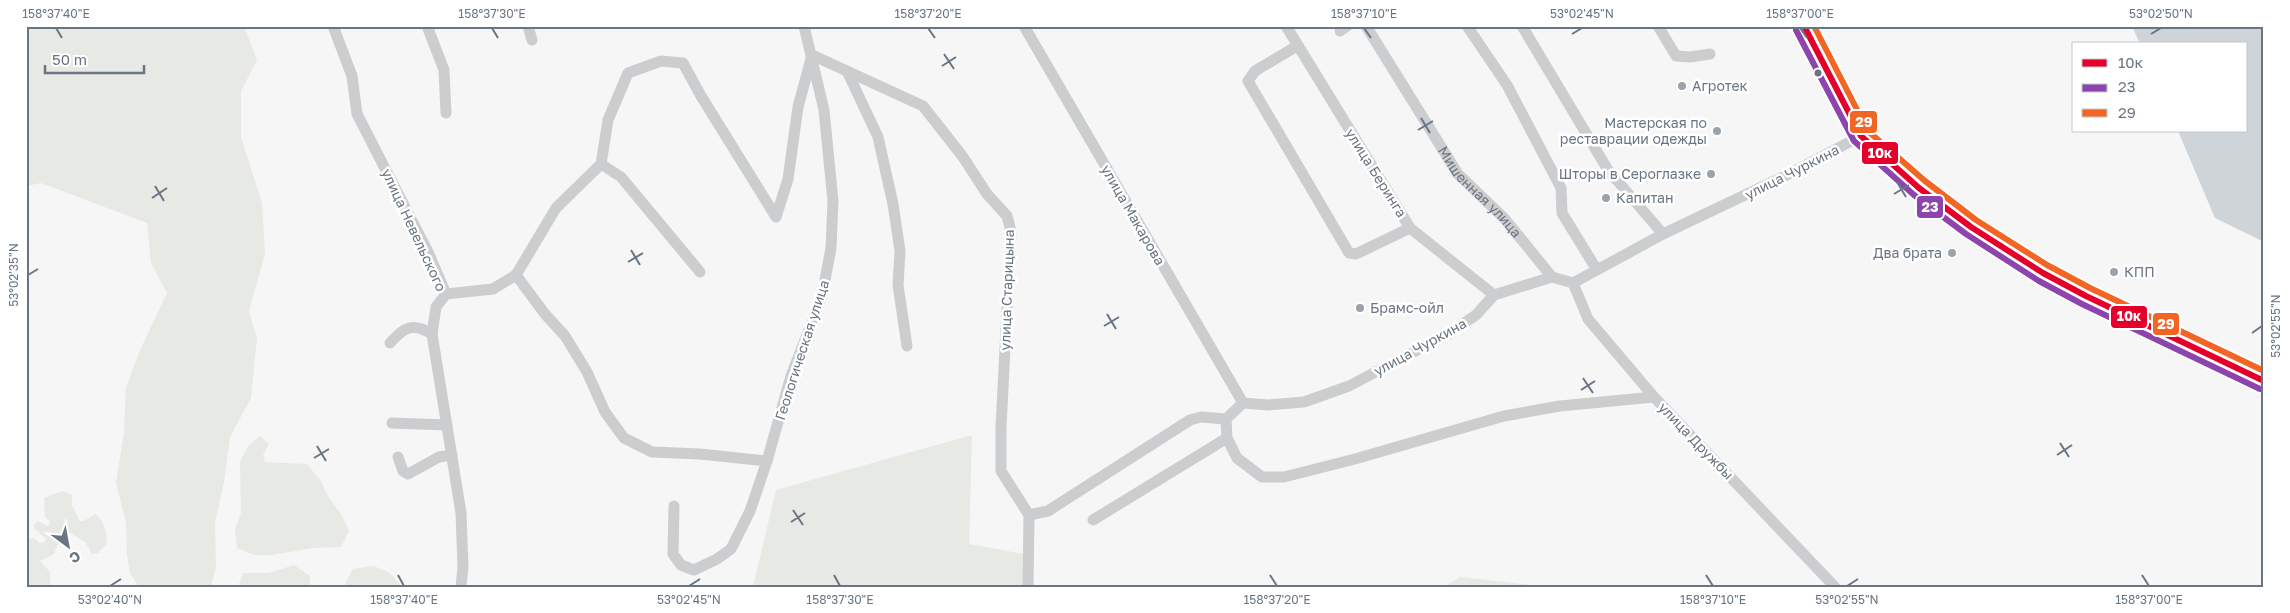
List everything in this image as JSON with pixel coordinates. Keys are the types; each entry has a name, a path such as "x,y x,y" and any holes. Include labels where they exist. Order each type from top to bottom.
{"main road":[{"path":"1804,26 1861,136 1919,188 1971,227 2027,264 2086,296 2264,381"}],"street":[{"name":"улица Невельского","path":"333,26 352,76 357,114 428,252 446,294 436,307 432,334 461,513 464,567 461,587"},
{"path":"427,26 444,70 446,113"},
{"path":"528,26 532,40"},
{"name":"Геологическая улица","path":"674,506 673,554 681,564 694,570 717,559 731,549 750,511 791,376 822,296 831,248 832,192 824,110 804,26"},
{"name":"улица Макарова","path":"1024,26 1243,403"},
{"name":"улица Беринга","path":"1286,26 1410,228 1494,295"},
{"name":"Мишенная улица","path":"1366,26 1458,174 1504,218 1552,277"},
{"path":"1467,26 1507,84 1561,188 1562,213 1598,270"},
{"path":"1522,26 1608,170 1663,234"},
{"path":"1658,26 1676,56 1710,54"},
{"path":"1297,46 1255,71 1248,81 1349,253 1356,254 1410,228"},
{"path":"446,294 493,289 516,275 556,208 601,164 608,120 628,73 661,60 683,63 701,96 776,217 788,179 798,107 812,55"},
{"name":"улица Старицына","path":"812,55 923,106 963,157 987,194 1007,216 1011,231 1001,427 1001,471 1030,515"},
{"path":"847,71 878,137 891,194 900,251 898,285 907,346"},
{"name":"улица Чуркина","path":"1573,283 1663,234 1783,177 1861,136"},
{"path":"601,164 621,177 700,272"},
{"path":"516,275 545,314 565,336 588,372 605,412 624,438 652,452 767,460"},
{"path":"1494,295 1552,277 1573,283"},
{"name":"улица Дружбы","path":"1573,283 1588,320 1654,397 1835,587"},
{"name":"улица Чуркина","path":"1243,403 1268,406 1304,402 1349,386 1448,334 1476,315 1494,295"},
{"path":"390,343 406,328 421,327 432,334"},
{"path":"1226,419 1227,438 1237,458 1262,477 1284,477 1355,459 1504,416 1560,406 1654,397"},
{"path":"1028,587 1030,515 1048,511 1190,420 1201,417 1226,419 1243,403"},
{"path":"392,423 447,425"},
{"path":"1093,520 1227,438"},
{"path":"398,457 403,472 408,474 439,457 452,455"}],"shaded area":[{"path":"26,26 244,26 257,60 241,91 241,137 262,203 265,254 249,311 257,339 251,398 230,437 224,482 215,523 216,567 211,587 139,587 130,573 126,523 116,483 124,432 126,387 140,350 167,293 151,263 147,223 41,183 26,186"},
{"path":"2132,26 2264,26 2264,242 2215,218 2178,132 2248,132 2248,42 2139,42"},
{"path":"972,435 969,544 1029,555 1028,587 753,587 776,490"},
{"path":"260,436 269,444 263,455 265,462 307,464 321,481 327,495 341,514 349,531 341,547 314,548 272,555 254,555 237,548 235,529 241,513 240,461 248,446"},
{"path":"62,491 72,495 72,505 80,521 84,521 95,514 101,520 106,532 106,545 98,553 92,554 85,542 69,532 68,536 56,548 54,554 40,561 50,572 50,587 26,587 26,539 34,538 40,543 45,542 46,539 34,528 34,524 38,521 48,526 50,522 45,517 44,498"},
{"path":"294,565 310,576 310,587 238,587 243,573 269,573"},
{"path":"374,566 390,573 402,587 346,587 346,582 353,569"},
{"path":"1460,577 1547,587 1444,587"}],"transit line":[{"name":"10к","path":"1804,26 1861,136 1919,188 1971,227 2043,273 2086,296 2264,381"},
{"name":"29","path":"1814,26 1868,131 1925,181 1976,220 2047,265 2090,288 2264,371"},
{"name":"23","path":"1796,30 1854,141 1914,195 1966,234 2039,281 2082,304 2260,389"}],"place":[{"name":"Агротек","path":"1682,86"},
{"name":"Мастерская по реставрации одежды","path":"1717,131"},
{"name":"Шторы в Сероглазке","path":"1711,174"},
{"name":"Капитан","path":"1606,198"},
{"name":"Два брата","path":"1952,253"},
{"name":"КПП","path":"2114,272"},
{"name":"Брамс-ойл","path":"1360,308"}]}
